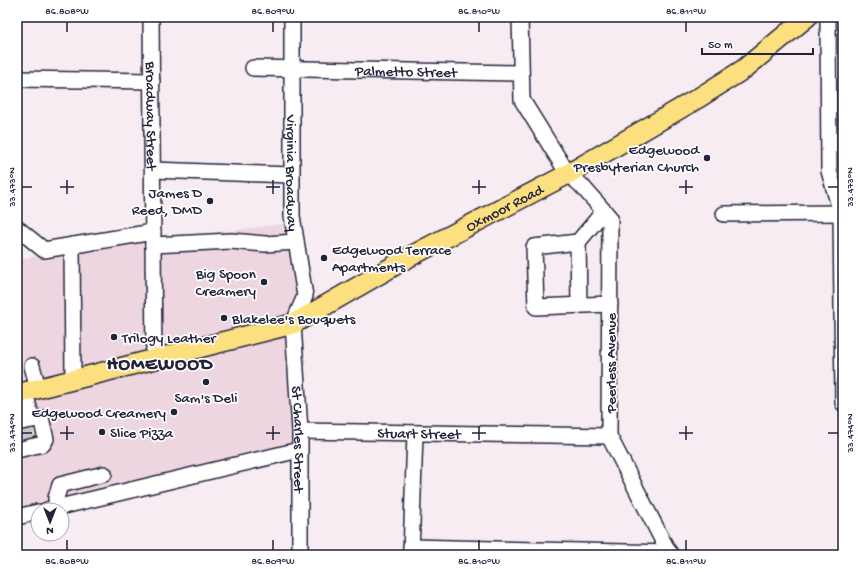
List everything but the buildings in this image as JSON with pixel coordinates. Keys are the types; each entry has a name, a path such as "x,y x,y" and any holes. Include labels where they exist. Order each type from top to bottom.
{"main road":[{"name":"Oxmoor Road","path":"27,391 293,324 411,256 568,174 700,97 744,68 807,17"}],"street":[{"name":"Broadway Street","path":"151,17 154,359"},
{"name":"Virginia Broadway","path":"292,17 292,216 306,296 293,324"},
{"name":"Peerless Avenue","path":"520,17 520,73 522,100 568,174 581,185 610,218 609,436 670,554"},
{"path":"828,17 829,172 842,213 843,403"},
{"name":"Palmetto Street","path":"253,68 292,67 520,73"},
{"path":"17,79 152,81"},
{"path":"152,170 291,175"},
{"path":"579,305 578,242 604,211"},
{"path":"724,214 842,213"},
{"path":"17,228 44,250 72,245 153,238 265,244 296,242"},
{"path":"578,242 534,247 536,307 610,304"},
{"path":"72,245 73,380"},
{"name":"St Charles Street","path":"293,324 300,431 300,555"},
{"path":"25,446 43,444 46,439 42,418 24,423 27,391 32,366"},
{"name":"Stuart Street","path":"300,431 609,436"},
{"path":"415,433 411,551 670,554"},
{"path":"70,505 299,450"},
{"path":"55,502 60,486 104,474"},
{"path":"17,517 30,514"}],"shaded area":[{"path":"289,223 302,296 295,446 63,502 30,502 30,510 17,513 17,259"}],"tunnel":[{"path":"24,425 28,440"}],"place":[{"name":"Edgewood Presbyterian Church","path":"707,158"},
{"name":"James D Reed, DMD","path":"210,201"},
{"name":"Edgewood Terrace Apartments","path":"324,258"},
{"name":"Big Spoon Creamery","path":"264,282"},
{"name":"Blakelee's Bouquets","path":"224,318"},
{"name":"Trilogy Leather","path":"114,337"},
{"name":"Sam's Deli","path":"206,382"},
{"name":"Edgewood Creamery","path":"174,412"},
{"name":"Slice Pizza","path":"102,432"}],"district":[{"name":"HOMEWOOD","path":"160,362"}]}
